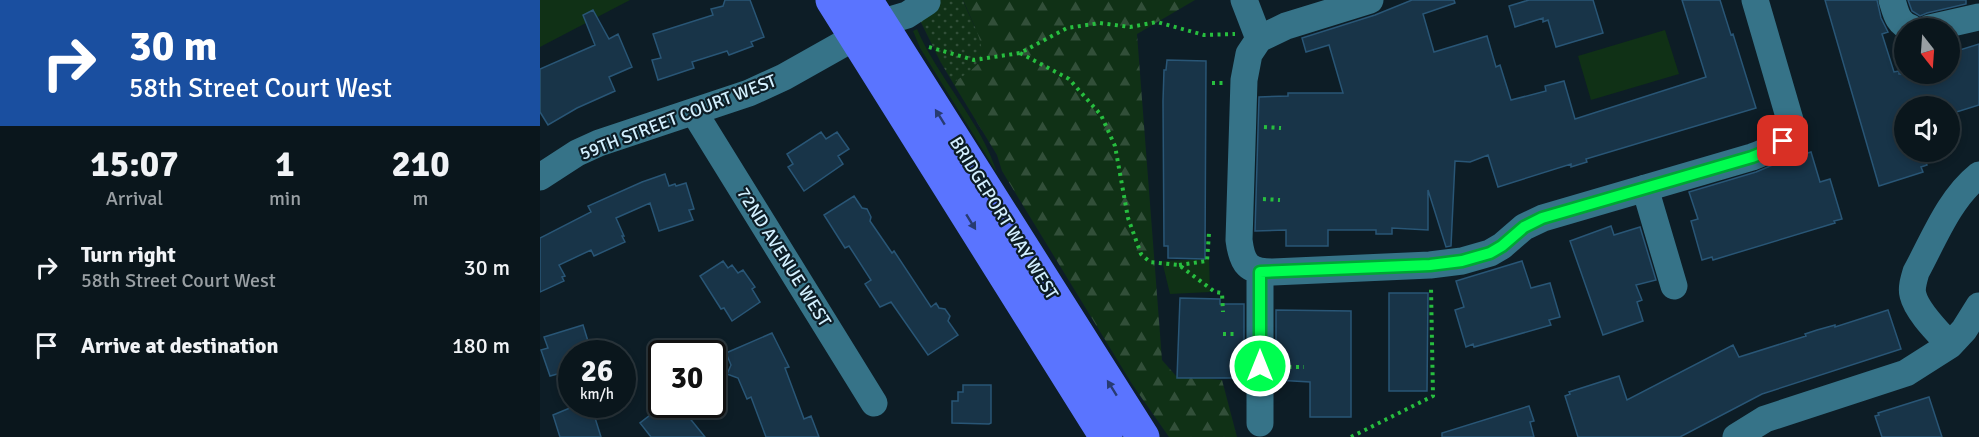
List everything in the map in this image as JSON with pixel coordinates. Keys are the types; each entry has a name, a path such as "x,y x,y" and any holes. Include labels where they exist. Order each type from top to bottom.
{"main road":[{"name":"BRIDGEPORT WAY WEST","path":"832,0 867,20 1143,437"},
{"name":"BRIDGEPORT WAY WEST","path":"867,20 1106,437"}],"street":[{"path":"1244,0 1259,39"},
{"path":"1370,0 1294,22 1259,39 1249,54 1245,73 1239,231 1240,248 1244,260 1251,268 1260,272 1430,265 1462,261 1490,253 1524,227 1542,218 1762,153 1783,141 1789,130 1790,120 1755,0"},
{"path":"1892,0 1897,18"},
{"name":"59TH STREET COURT WEST","path":"540,177 577,153 599,143 749,93 784,77 867,20 907,15 927,2"},
{"path":"1960,21 1979,17"},
{"name":"72ND AVENUE WEST","path":"694,112 874,403"},
{"path":"1950,345 1917,304 1912,294 1913,283 1916,272 1950,209 1966,186 1979,176"},
{"path":"1645,188 1674,286"},
{"path":"1260,272 1260,423"},
{"path":"1736,437 1765,419 1906,373 1950,345 1964,330 1979,306"}],"path":[{"path":"929,47 974,60 1020,53 1067,28 1100,23 1130,27 1157,22 1204,35 1213,35"},
{"path":"1020,53 1069,79 1101,115 1115,146 1128,218 1141,254 1150,262 1179,265 1207,261 1209,233"},
{"path":"1212,83 1218,83"},
{"path":"1275,128 1281,128"},
{"path":"1275,199 1280,200"},
{"path":"1179,265 1215,292 1222,293 1223,312"},
{"path":"1351,437 1433,396 1430,265"},
{"path":"1223,334 1233,334"},
{"path":"1293,368 1305,367"}],"green space":[{"path":"540,0 630,0 540,47"},
{"path":"910,0 963,0 980,40 981,55 974,68 953,83 940,61"},
{"path":"963,0 1195,0 1137,34 1162,360 1176,376 1222,380 1237,437 1169,437 1132,384 1002,171 997,155 953,83 979,63 975,27"},
{"path":"917,29 936,65 981,136 997,173 920,48 913,31"},
{"path":"1665,30 1679,74 1591,100 1578,56"},
{"path":"1209,259 1210,292 1170,294 1162,261"}],"building":[{"path":"725,0 750,0 764,37 751,42 753,46 729,55 727,51 692,62 694,68 658,80 652,60 661,58 653,34 713,15 711,9 723,6"},
{"path":"1412,0 1454,0 1455,3 1423,14 1434,52 1487,36 1496,67 1500,65 1511,100 1546,91 1545,86 1564,81 1575,119 1706,77 1682,0 1720,0 1756,108 1586,159 1587,162 1571,167 1571,164 1498,187 1488,155 1470,162 1455,161 1451,246 1446,247 1428,190 1428,230 1392,228 1392,234 1376,234 1376,230 1328,230 1328,246 1286,246 1286,230 1255,231 1259,97 1288,96 1288,93 1343,93 1329,45 1306,52 1302,38 1375,15"},
{"path":"1529,0 1593,0 1603,33 1556,47 1548,20 1543,22 1543,18 1515,27 1509,6"},
{"path":"1825,0 1877,0 1881,18 1888,32 1882,34 1894,72 1894,84 1960,84 1960,50 1979,44 1979,105 1960,111 1960,96 1894,96 1894,162 1926,162 1927,165 1921,167 1923,172 1879,186"},
{"path":"1908,0 1966,0 1966,4 1920,16 1912,11"},
{"path":"593,10 609,39 618,34 632,67 609,77 615,91 577,108 548,125 540,112 540,69 595,45 583,15"},
{"path":"1167,60 1206,61 1205,259 1168,258 1168,246 1164,246 1163,101 1164,70 1166,70"},
{"path":"821,132 826,139 837,132 849,149 838,156 843,164 804,191 788,167 793,164 787,154"},
{"path":"1811,152 1820,182 1830,179 1842,219 1713,260 1712,257 1702,260 1691,221 1698,219 1689,192 1756,172"},
{"path":"665,174 669,186 686,183 694,209 689,210 693,220 659,231 650,203 616,218 625,242 594,256 591,250 559,265 565,276 562,277 564,281 540,292 540,238 591,212 588,206"},
{"path":"854,196 862,208 867,209 871,217 870,221 892,253 894,251 931,307 936,303 950,316 948,321 958,335 928,355 891,302 880,307 865,284 871,280 849,246 845,248 824,215"},
{"path":"1611,226 1614,235 1640,227 1656,280 1636,285 1642,300 1637,302 1643,321 1603,335 1570,241"},
{"path":"723,261 728,268 732,265 738,273 743,270 755,287 752,289 760,302 732,321 724,308 721,309 700,276"},
{"path":"1522,261 1531,288 1550,283 1560,317 1549,320 1551,325 1474,347 1473,344 1466,347 1455,310 1464,307 1456,281"},
{"path":"1389,293 1428,293 1427,391 1389,391"},
{"path":"1180,298 1220,299 1220,304 1244,304 1244,378 1177,378"},
{"path":"1276,310 1351,311 1351,417 1310,417 1310,382 1276,380"},
{"path":"1888,310 1901,349 1762,394 1680,437 1578,437 1565,396 1570,394 1569,392 1619,376 1627,400 1733,345 1739,357 1806,336 1805,334 1817,330 1835,325 1835,327"},
{"path":"583,325 588,340 558,340 558,374 550,376 541,350 548,348 544,337"},
{"path":"772,333 789,367 785,368 804,419 811,416 819,437 766,437 751,397 747,399 738,378 727,374 731,365 726,353"},
{"path":"963,385 991,385 991,423 952,423 952,401 958,401 958,392 963,392"},
{"path":"1929,397 1942,437 1882,437 1875,416 1879,415 1878,413"},
{"path":"1529,406 1534,421 1530,422 1534,437 1442,437 1442,433"},
{"path":"558,413 558,418 595,418 601,437 560,437 553,415"},
{"path":"648,417 690,418 705,437 651,437 640,423"}],"route":[{"path":"1260,366 1260,272 1448,264 1475,258 1497,249 1524,227 1542,218 1752,157 1772,149 1783,141"}]}
